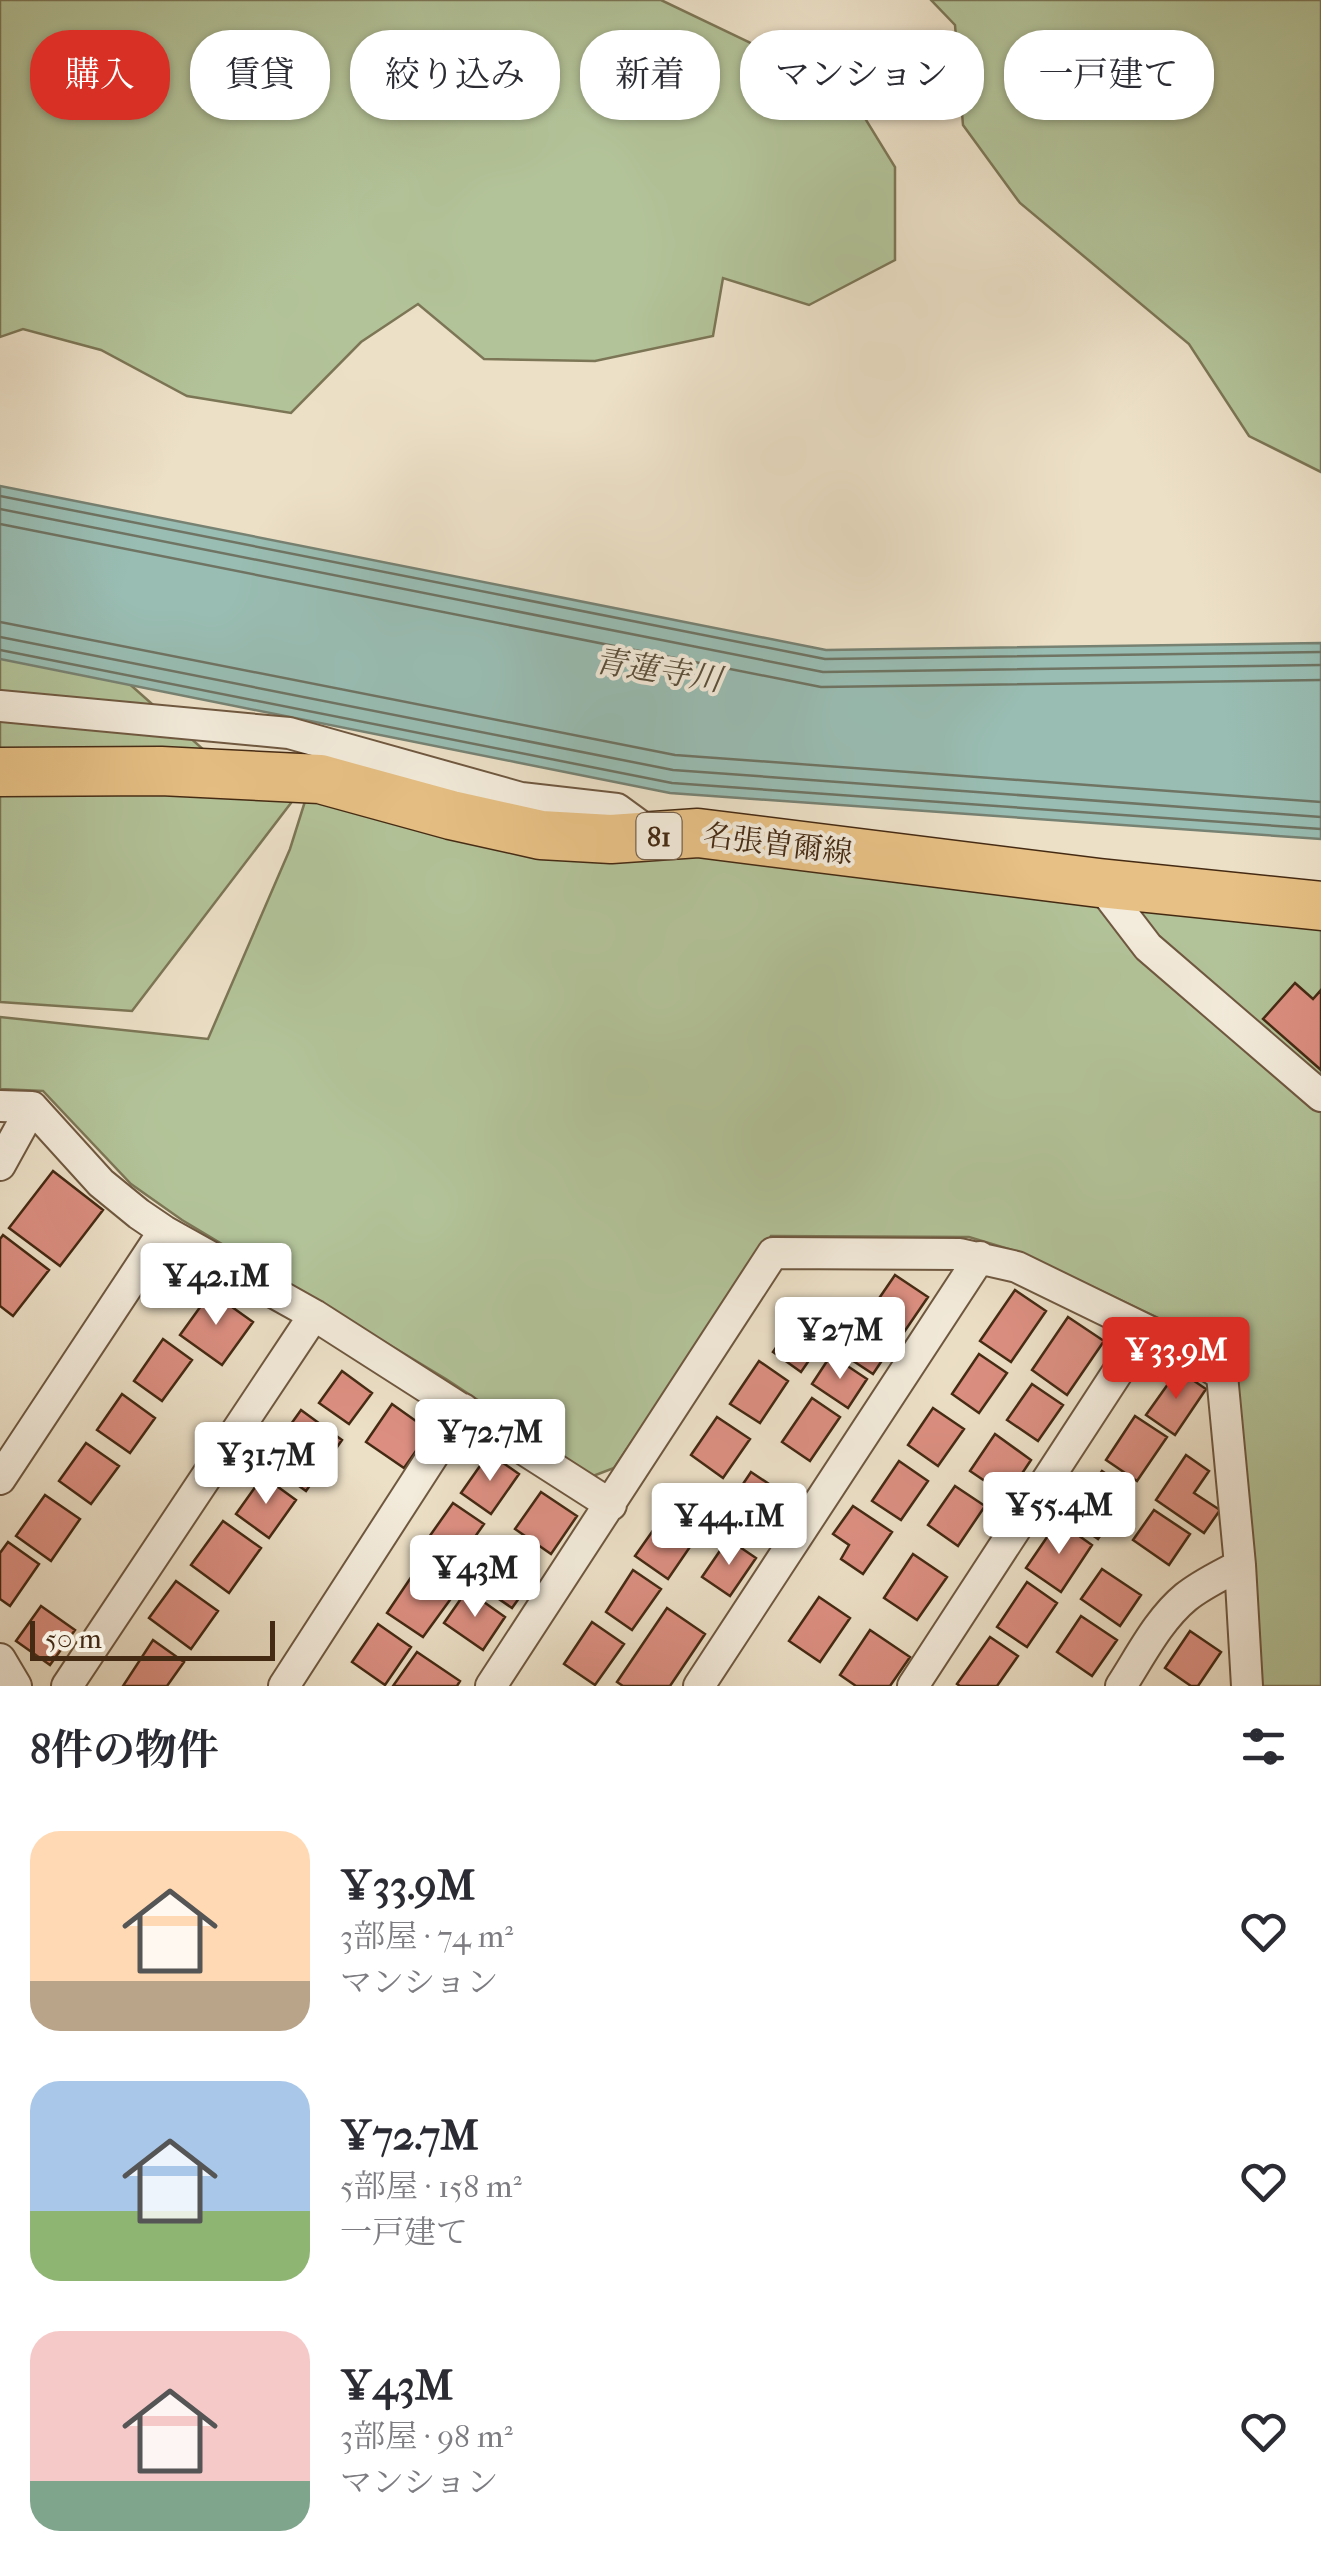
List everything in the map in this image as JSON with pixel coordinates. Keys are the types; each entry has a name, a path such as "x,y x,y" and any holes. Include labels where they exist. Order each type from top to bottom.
{"main road":[{"name":"名張曽爾線","path":"0,772 161,772 320,779 540,836 611,839 698,834 1321,906"}],"street":[{"path":"0,706 288,734 522,798 617,809 654,836"},
{"path":"1099,883 1148,946 1321,1096"},
{"path":"0,1106 32,1108 101,1183 164,1231 314,1315 610,1505"},
{"path":"0,1165 32,1108"},
{"path":"0,1479 164,1231"},
{"path":"491,1686 773,1253 948,1254 1018,1267 1177,1345 1222,1375 1247,1686"},
{"path":"699,1686 980,1258"},
{"path":"68,1686 314,1315"},
{"path":"913,1686 1144,1330"},
{"path":"284,1686 463,1408"},
{"path":"1120,1686 1168,1615 1206,1583 1240,1565"},
{"path":"0,1659 16,1686"}],"green space":[{"path":"0,0 661,0 740,38 740,120 866,120 895,167 895,260 809,305 723,278 713,336 595,361 484,359 418,304 361,342 291,413 187,396 101,350 23,329 0,337"},
{"path":"931,0 1321,0 1321,472 1249,436 1189,344 1020,203 963,125 963,120 984,120 984,30 955,30"},
{"path":"0,569 223,767 294,799 132,1011 0,1002"},
{"path":"307,795 697,854 1321,925 1321,1686 1261,1686 1256,1579 1236,1363 1188,1332 1019,1252 969,1237 771,1236 614,1468 593,1476 446,1379 182,1220 131,1184 43,1091 0,1089 0,1017 208,1039 290,849"}],"water":[{"name":"青蓮寺川","path":"0,486 826,650 1321,643 1321,839 670,793 0,659"}],"building":[{"path":"1295,983 1313,999 1321,990 1321,1070 1263,1019"},
{"path":"53,1171 103,1210 60,1266 9,1228"},
{"path":"3,1235 49,1270 13,1316 0,1306"},
{"path":"895,1275 928,1297 900,1338 867,1316"},
{"path":"1015,1290 1046,1311 1011,1362 980,1341"},
{"path":"211,1292 253,1322 222,1365 180,1335"},
{"path":"802,1310 830,1330 801,1372 773,1352"},
{"path":"1068,1317 1104,1341 1067,1395 1032,1370"},
{"path":"855,1318 893,1344 873,1374 835,1349"},
{"path":"163,1339 192,1360 162,1401 134,1381"},
{"path":"979,1354 1007,1373 979,1413 952,1394"},
{"path":"831,1355 867,1379 848,1408 812,1384"},
{"path":"759,1361 788,1381 760,1423 730,1404"},
{"path":"1178,1370 1206,1389 1175,1435 1146,1415"},
{"path":"342,1371 372,1393 349,1424 319,1403"},
{"path":"1032,1384 1063,1405 1038,1441 1007,1420"},
{"path":"122,1394 155,1418 130,1453 97,1430"},
{"path":"812,1398 840,1417 810,1461 782,1442"},
{"path":"392,1404 430,1431 404,1468 366,1442"},
{"path":"933,1408 964,1429 938,1466 908,1445"},
{"path":"301,1410 342,1440 306,1491 285,1476 295,1462 274,1448"},
{"path":"1135,1416 1167,1437 1137,1481 1106,1460"},
{"path":"717,1417 750,1439 723,1478 691,1455"},
{"path":"995,1434 1031,1460 1007,1496 970,1471"},
{"path":"86,1443 119,1466 91,1504 59,1481"},
{"path":"489,1453 519,1474 491,1514 461,1493"},
{"path":"1186,1455 1209,1471 1194,1493 1220,1510 1204,1533 1156,1500"},
{"path":"899,1461 928,1481 901,1520 872,1501"},
{"path":"1102,1471 1131,1491 1098,1539 1069,1519"},
{"path":"751,1472 787,1496 765,1529 729,1505"},
{"path":"263,1476 296,1500 269,1538 236,1514"},
{"path":"955,1486 985,1506 958,1546 928,1525"},
{"path":"541,1492 577,1516 551,1554 515,1529"},
{"path":"45,1495 80,1519 51,1561 16,1536"},
{"path":"453,1503 484,1524 453,1568 422,1547"},
{"path":"683,1505 707,1522 668,1579 635,1556 654,1529 662,1535"},
{"path":"853,1506 892,1532 863,1574 841,1559 849,1545 833,1534"},
{"path":"1154,1510 1190,1534 1169,1565 1133,1540"},
{"path":"223,1521 261,1548 229,1593 191,1565"},
{"path":"1058,1521 1092,1545 1061,1592 1026,1568"},
{"path":"728,1539 756,1558 730,1596 702,1577"},
{"path":"8,1542 39,1564 10,1606 0,1599 0,1553"},
{"path":"498,1546 537,1573 512,1608 474,1582"},
{"path":"913,1554 947,1577 917,1620 884,1598"},
{"path":"418,1567 455,1593 423,1637 387,1613"},
{"path":"1102,1569 1141,1595 1120,1626 1081,1599"},
{"path":"633,1570 661,1589 632,1630 606,1612"},
{"path":"176,1581 218,1611 191,1649 149,1618"},
{"path":"1027,1582 1057,1603 1027,1647 997,1627"},
{"path":"467,1590 505,1617 483,1650 444,1623"},
{"path":"819,1597 850,1618 820,1662 789,1641"},
{"path":"41,1606 75,1630 50,1665 16,1641"},
{"path":"667,1608 705,1634 670,1686 623,1686 617,1682"},
{"path":"1081,1616 1117,1640 1092,1676 1057,1652"},
{"path":"592,1622 624,1644 595,1685 564,1664"},
{"path":"378,1624 411,1647 385,1685 352,1662"},
{"path":"870,1630 910,1657 890,1686 856,1686 840,1675"},
{"path":"1190,1631 1221,1652 1198,1686 1191,1686 1165,1668"},
{"path":"990,1637 1018,1656 997,1686 960,1686 957,1684"},
{"path":"153,1640 184,1662 167,1686 123,1686"},
{"path":"417,1652 460,1681 457,1686 393,1686"}]}
